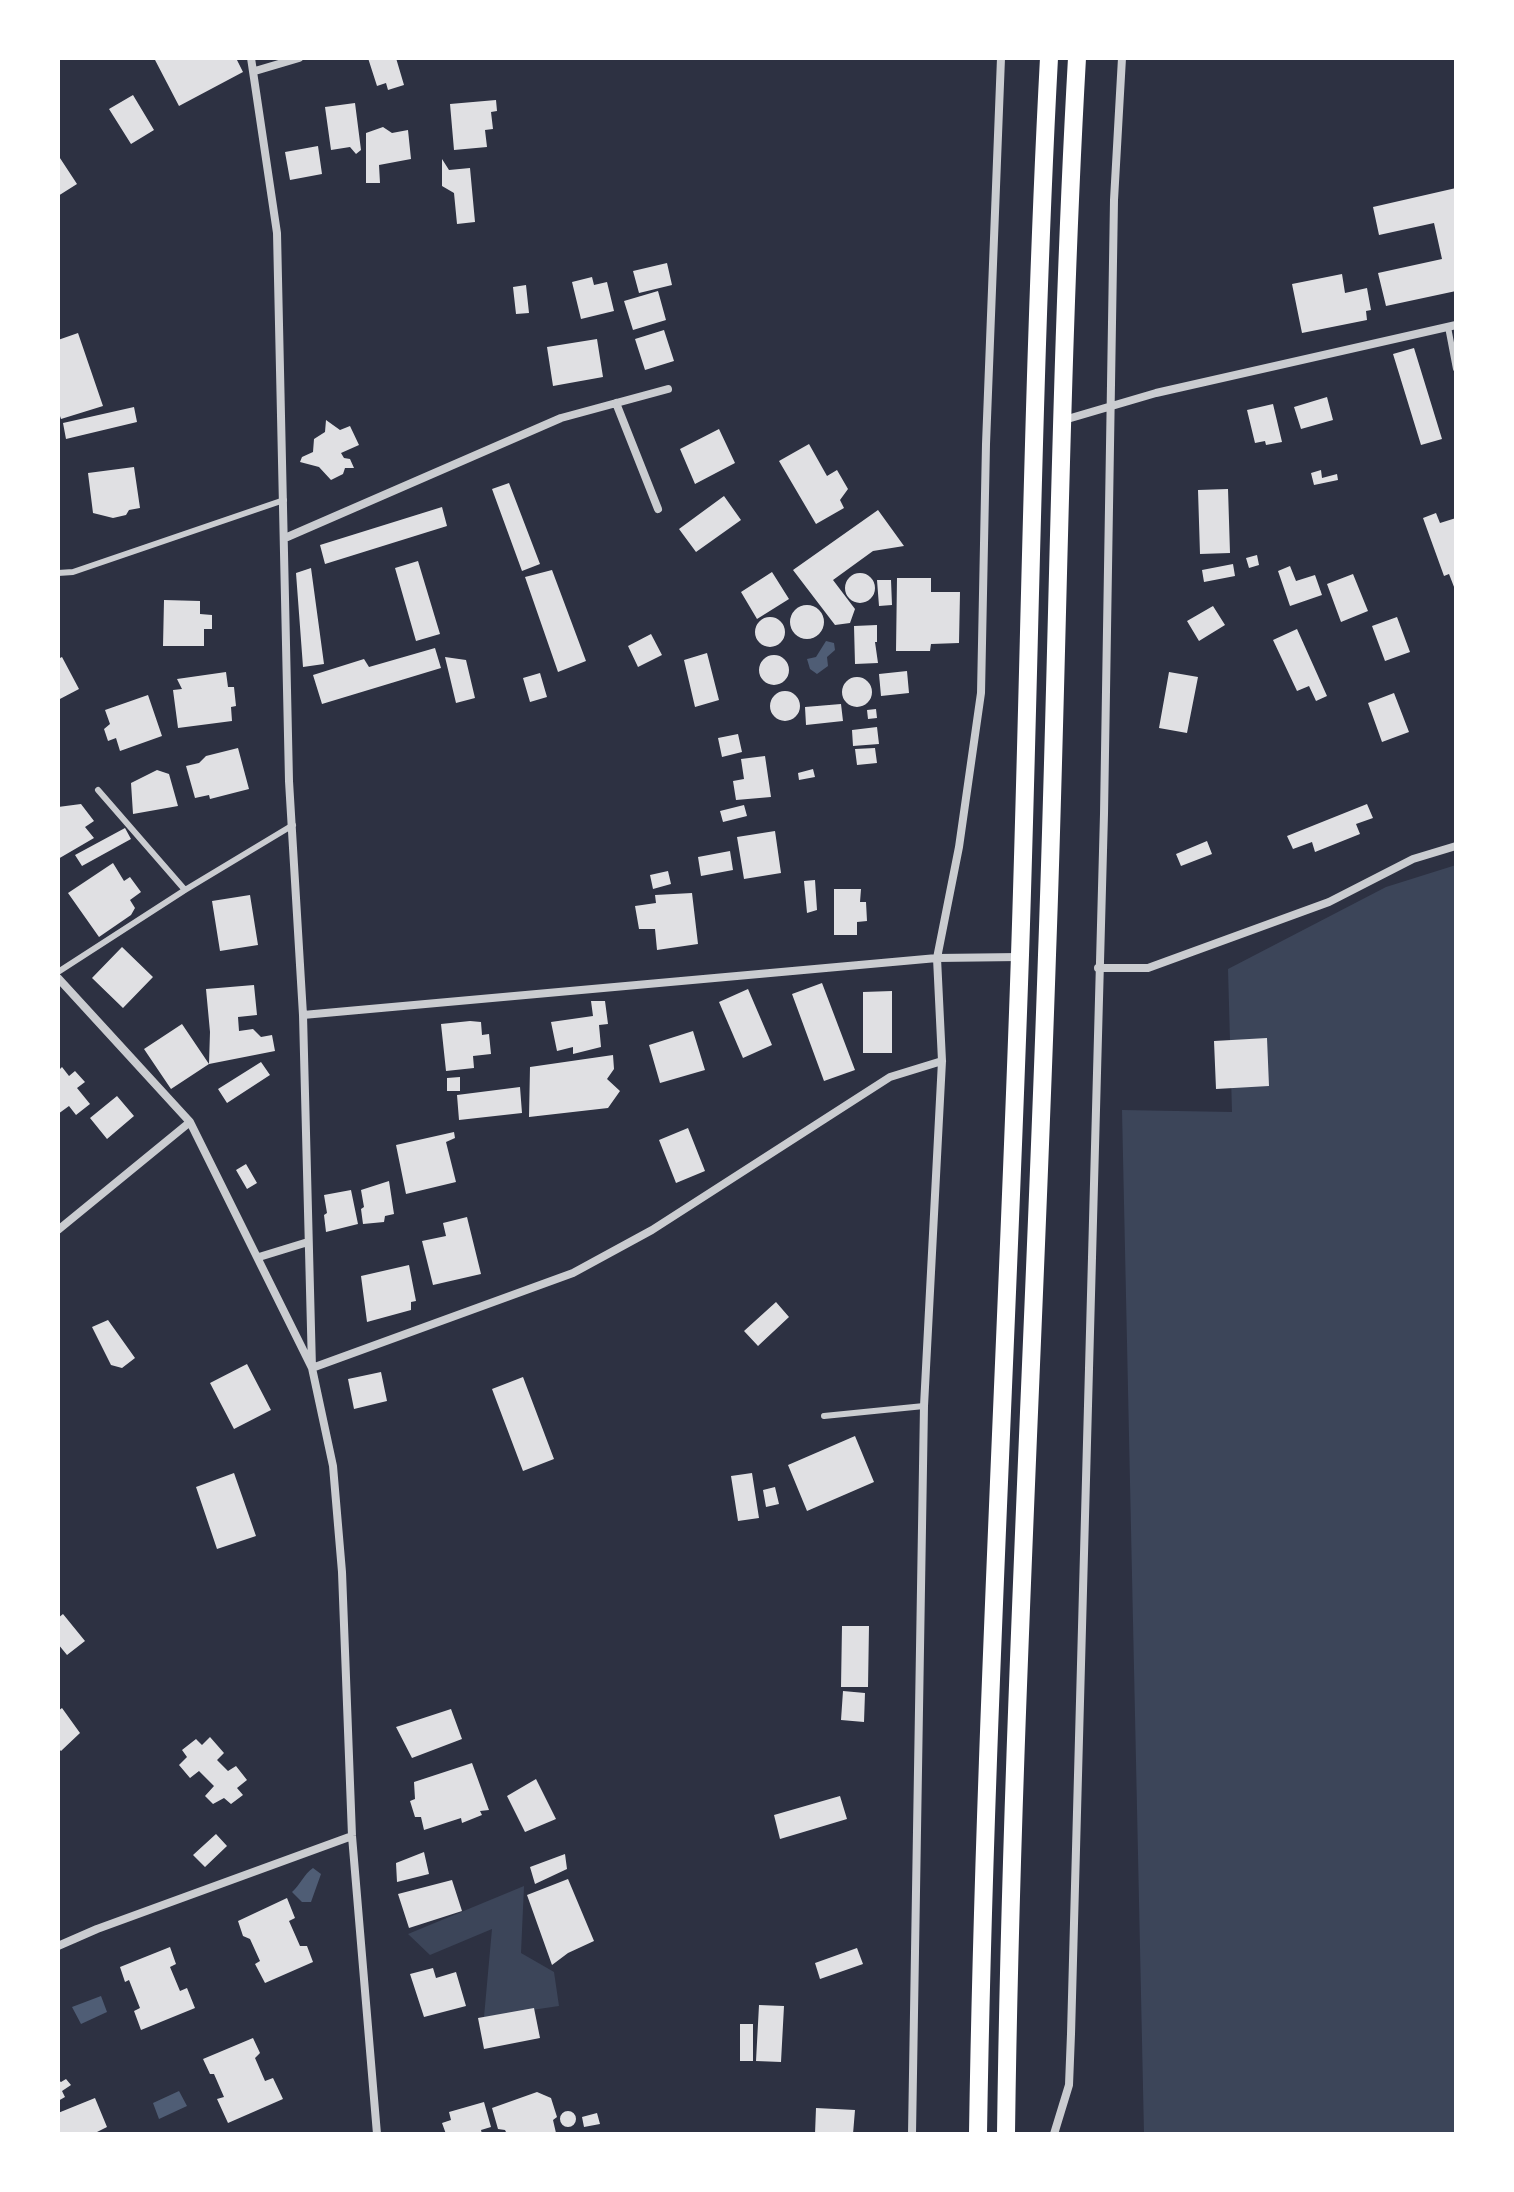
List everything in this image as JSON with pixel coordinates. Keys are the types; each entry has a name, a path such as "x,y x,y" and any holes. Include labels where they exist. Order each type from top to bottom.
{"main road":[{"path":"978,2134 1005,1310 1020,957 1040,230 1049,58"},
{"path":"1006,2134 1064,420 1067,231 1077,58"}],"street":[{"path":"251,58 277,233 289,781 303,1015 312,1368 333,1466 352,1836 377,2134"},
{"path":"255,71 299,58"},
{"path":"912,2134 924,1406 942,1061 937,958 959,847 981,693 986,444 1001,58"},
{"path":"1054,2134 1069,2085 1071,2034 1104,814 1114,200 1122,58"},
{"path":"1064,420 1156,393 1452,326"},
{"path":"285,538 561,418 668,389"},
{"path":"616,403 658,509"},
{"path":"1098,968 1148,968 1329,902 1413,859 1456,846"},
{"path":"303,1015 937,958 1020,957"},
{"path":"58,975 190,1122 312,1368"},
{"path":"312,1368 573,1273 652,1230 890,1077 942,1061"},
{"path":"58,1230 190,1122"},
{"path":"259,1257 308,1242"},
{"path":"58,1946 352,1836"}],"lane":[{"path":"1452,326 1456,369"},
{"path":"58,573 73,572 284,500"},
{"path":"98,790 185,890"},
{"path":"58,975 185,890 293,825"},
{"path":"824,1416 924,1406"}],"shaded area":[{"path":"826,641 834,643 835,650 827,657 828,666 817,674 810,669 807,659 816,657"},
{"path":"1456,865 1456,2134 1144,2134 1122,1110 1232,1112 1228,969 1386,887"},
{"path":"313,1868 321,1874 311,1902 302,1902 292,1892"},
{"path":"524,1886 521,1953 554,1972 559,2006 484,2017 492,1929 430,1955 408,1934"},
{"path":"101,1996 107,2012 81,2024 72,2007"},
{"path":"179,2091 187,2106 159,2119 153,2103"}],"building":[{"path":"154,58 236,58 243,72 179,106"},
{"path":"368,58 396,58 404,85 388,90 386,83 377,86"},
{"path":"133,95 154,130 131,144 109,109"},
{"path":"496,100 497,111 491,112 493,129 485,130 487,147 454,150 450,104"},
{"path":"355,103 361,150 356,154 350,147 331,150 325,107"},
{"path":"383,127 392,133 408,130 411,159 379,165 380,183 366,183 366,133"},
{"path":"318,146 322,174 290,180 285,152"},
{"path":"58,155 77,184 58,196"},
{"path":"442,159 449,170 470,168 475,222 457,224 454,193 442,186"},
{"path":"1456,188 1456,291 1386,306 1378,273 1442,259 1434,223 1379,235 1373,207"},
{"path":"667,263 672,285 639,293 633,271"},
{"path":"1342,274 1345,293 1367,288 1371,310 1366,311 1367,320 1302,333 1292,284"},
{"path":"592,277 594,285 607,282 614,311 581,319 572,282"},
{"path":"526,285 529,313 516,314 513,287"},
{"path":"658,291 666,320 633,330 624,301"},
{"path":"664,330 674,361 645,370 635,339"},
{"path":"78,333 103,406 61,419 58,410 58,340"},
{"path":"597,339 603,377 553,386 547,347"},
{"path":"1414,348 1442,439 1421,445 1393,354"},
{"path":"1327,397 1333,420 1301,429 1294,407"},
{"path":"1273,404 1282,442 1266,445 1265,441 1255,443 1247,410"},
{"path":"134,407 137,422 66,439 63,423"},
{"path":"326,420 340,430 350,426 359,445 341,453 344,458 350,459 354,468 345,468 343,474 331,480 319,467 300,462 302,457 313,452 314,439 325,432"},
{"path":"719,429 735,463 695,484 680,449"},
{"path":"809,444 827,476 837,470 848,489 840,500 844,508 816,524 779,461"},
{"path":"134,467 140,508 113,518 93,513 88,473"},
{"path":"1321,470 1322,478 1337,474 1338,480 1314,485 1311,473"},
{"path":"509,483 540,564 522,571 492,489"},
{"path":"1228,489 1230,553 1200,554 1198,490"},
{"path":"724,496 741,520 696,552 679,529"},
{"path":"442,507 447,526 325,564 320,545"},
{"path":"878,510 904,546 873,551 833,580 855,609 850,623 835,625 793,570"},
{"path":"1436,513 1440,523 1456,518 1456,592 1449,574 1444,576 1423,518"},
{"path":"1257,555 1259,565 1249,568 1246,558"},
{"path":"418,561 440,634 416,641 395,568"},
{"path":"1233,564 1235,576 1204,582 1202,570"},
{"path":"1290,566 1296,581 1315,575 1322,595 1290,606 1278,571"},
{"path":"311,568 324,664 303,667 296,573"},
{"path":"552,570 586,661 558,672 525,577"},
{"path":"772,572 789,599 757,619 741,592"},
{"path":"860,573 871,577 875,588 871,599 860,603 849,599 845,588 849,577"},
{"path":"1353,574 1368,611 1341,622 1327,584"},
{"path":"897,578 931,578 931,592 960,592 959,643 931,644 930,651 896,651"},
{"path":"877,580 891,580 892,605 879,606"},
{"path":"164,600 200,601 200,614 212,615 212,629 204,629 204,646 163,646"},
{"path":"807,605 819,610 824,622 819,634 807,639 795,634 790,622 795,610"},
{"path":"1213,606 1225,625 1199,641 1187,621"},
{"path":"770,617 781,621 785,632 781,643 770,647 759,643 755,632 759,621"},
{"path":"1397,617 1410,652 1385,661 1372,626"},
{"path":"877,625 875,642 878,663 855,664 854,626"},
{"path":"1297,629 1327,696 1316,701 1309,686 1297,691 1273,640"},
{"path":"651,634 662,655 638,667 628,646"},
{"path":"435,648 441,668 322,704 313,675 364,659 369,667"},
{"path":"707,653 719,700 695,707 684,660"},
{"path":"774,655 785,659 789,670 785,681 774,685 763,681 759,670 763,659"},
{"path":"62,657 79,689 58,700 58,659"},
{"path":"445,657 466,660 475,698 456,703"},
{"path":"907,671 909,693 881,696 879,674"},
{"path":"226,672 228,687 234,687 236,706 231,707 232,721 178,728 173,690 182,689 177,679"},
{"path":"1169,672 1198,677 1187,733 1159,728"},
{"path":"540,673 547,697 530,702 523,678"},
{"path":"857,677 868,681 872,692 868,703 857,707 846,703 842,692 846,681"},
{"path":"785,691 796,695 800,706 796,717 785,721 774,717 770,706 774,695"},
{"path":"1394,693 1409,732 1382,742 1368,703"},
{"path":"148,695 162,736 120,751 116,738 108,741 104,729 110,724 105,710"},
{"path":"841,704 843,721 806,725 805,707"},
{"path":"876,709 877,718 868,719 867,710"},
{"path":"877,727 879,744 853,746 852,730"},
{"path":"738,734 742,752 722,757 718,738"},
{"path":"238,748 249,789 210,799 209,795 195,798 186,766 199,763 206,756"},
{"path":"875,748 877,763 857,765 855,749"},
{"path":"765,756 771,797 736,800 733,781 744,779 741,759"},
{"path":"813,769 815,777 799,780 798,773"},
{"path":"157,770 169,774 178,806 133,814 131,783"},
{"path":"81,804 94,821 85,827 94,838 58,859 58,807"},
{"path":"1367,804 1373,818 1356,824 1360,834 1315,852 1312,842 1293,849 1287,836"},
{"path":"744,805 747,816 723,822 720,811"},
{"path":"125,828 131,839 82,866 75,855"},
{"path":"775,831 781,873 744,879 737,837"},
{"path":"1207,841 1212,854 1181,866 1176,854"},
{"path":"730,851 733,870 701,876 698,857"},
{"path":"113,863 124,881 130,877 141,892 130,900 135,908 131,915 99,937 68,893"},
{"path":"668,871 671,884 653,889 650,875"},
{"path":"815,880 817,910 807,913 804,881"},
{"path":"834,889 861,889 860,902 866,902 867,921 857,922 857,935 834,935"},
{"path":"692,893 698,944 657,950 655,929 639,929 635,906 656,903 655,895"},
{"path":"250,895 258,945 220,951 212,901"},
{"path":"122,947 153,977 123,1008 92,978"},
{"path":"822,983 855,1070 824,1081 792,994"},
{"path":"254,985 257,1015 238,1017 239,1031 253,1029 261,1037 272,1035 275,1051 209,1064 206,989"},
{"path":"748,989 772,1045 743,1058 719,1002"},
{"path":"892,991 892,1053 863,1053 863,992"},
{"path":"591,1001 605,1001 608,1024 599,1025 601,1047 573,1054 573,1047 557,1051 551,1022 593,1016"},
{"path":"481,1022 482,1035 489,1034 491,1054 473,1056 474,1068 446,1071 441,1024"},
{"path":"182,1024 209,1064 171,1089 144,1049"},
{"path":"693,1031 705,1070 660,1083 649,1045"},
{"path":"1267,1038 1269,1086 1216,1089 1214,1041"},
{"path":"613,1055 614,1069 607,1079 620,1091 608,1108 529,1117 530,1067"},
{"path":"261,1062 270,1075 227,1103 218,1089"},
{"path":"62,1067 69,1076 75,1071 85,1082 77,1088 90,1104 76,1115 69,1106 58,1114 58,1071"},
{"path":"460,1077 460,1091 447,1091 447,1078"},
{"path":"520,1087 522,1113 459,1120 457,1095"},
{"path":"117,1096 134,1116 107,1139 90,1118"},
{"path":"688,1128 705,1171 676,1183 659,1140"},
{"path":"454,1132 455,1138 446,1142 456,1182 406,1194 396,1145"},
{"path":"246,1164 257,1183 247,1189 236,1170"},
{"path":"389,1181 394,1214 385,1216 384,1222 363,1224 361,1190"},
{"path":"351,1190 358,1224 326,1232 324,1195"},
{"path":"467,1217 481,1274 433,1285 422,1241 446,1236 443,1223"},
{"path":"409,1265 416,1301 411,1302 411,1310 367,1322 361,1276"},
{"path":"776,1302 789,1317 758,1346 744,1331"},
{"path":"108,1320 135,1358 122,1368 111,1365 92,1327"},
{"path":"247,1364 271,1410 234,1429 210,1383"},
{"path":"381,1372 387,1401 354,1409 348,1379"},
{"path":"523,1377 554,1459 523,1471 492,1389"},
{"path":"855,1436 874,1482 807,1511 788,1465"},
{"path":"234,1473 256,1536 217,1549 196,1487"},
{"path":"752,1473 759,1518 738,1521 731,1476"},
{"path":"775,1487 779,1504 766,1507 763,1490"},
{"path":"63,1614 85,1641 67,1655 58,1644 58,1618"},
{"path":"842,1626 869,1626 868,1687 841,1687"},
{"path":"843,1691 865,1693 864,1722 841,1720"},
{"path":"62,1708 80,1733 61,1751 58,1748 58,1711"},
{"path":"451,1709 462,1739 412,1758 396,1727"},
{"path":"210,1737 224,1753 217,1760 228,1771 236,1766 247,1780 237,1788 243,1795 231,1804 224,1798 213,1804 205,1796 214,1786 199,1771 190,1778 179,1765 187,1757 182,1750 196,1739 202,1745"},
{"path":"472,1763 489,1810 480,1811 482,1815 462,1823 461,1818 424,1830 421,1817 415,1817 410,1801 415,1799 414,1782"},
{"path":"536,1779 556,1819 525,1832 507,1796"},
{"path":"840,1796 847,1819 780,1839 774,1815"},
{"path":"216,1834 227,1846 205,1867 193,1855"},
{"path":"424,1852 429,1874 397,1882 396,1863"},
{"path":"565,1854 567,1869 535,1884 530,1867"},
{"path":"568,1879 594,1941 568,1953 552,1965 527,1895"},
{"path":"452,1880 462,1911 409,1928 398,1894"},
{"path":"287,1898 295,1918 289,1921 300,1946 307,1946 313,1962 265,1983 255,1964 260,1961 250,1939 243,1936 238,1921"},
{"path":"170,1947 176,1964 170,1967 180,1991 187,1988 195,2008 141,2030 134,2011 140,2008 120,1967"},
{"path":"857,1948 863,1964 820,1979 815,1963"},
{"path":"433,1968 436,1978 456,1972 466,2006 424,2017 410,1974"},
{"path":"759,2005 784,2006 781,2062 756,2061"},
{"path":"534,2008 540,2038 484,2049 478,2018"},
{"path":"740,2024 753,2024 753,2061 740,2061"},
{"path":"253,2038 260,2053 255,2058 265,2081 273,2078 283,2099 228,2123 217,2099 224,2097 203,2059"},
{"path":"66,2079 71,2085 62,2091 65,2097 58,2101 58,2080"},
{"path":"537,2092 551,2098 557,2117 553,2120 556,2133 507,2134 505,2130 498,2129 492,2108"},
{"path":"95,2098 107,2127 98,2134 58,2134 58,2113"},
{"path":"484,2102 491,2127 481,2130 482,2134 446,2134 442,2123 451,2120 449,2112"},
{"path":"816,2108 855,2110 853,2134 815,2134"},
{"path":"565,2111 571,2111 576,2119 574,2125 565,2127 560,2122 560,2116"},
{"path":"597,2113 600,2124 584,2127 582,2117"}]}
